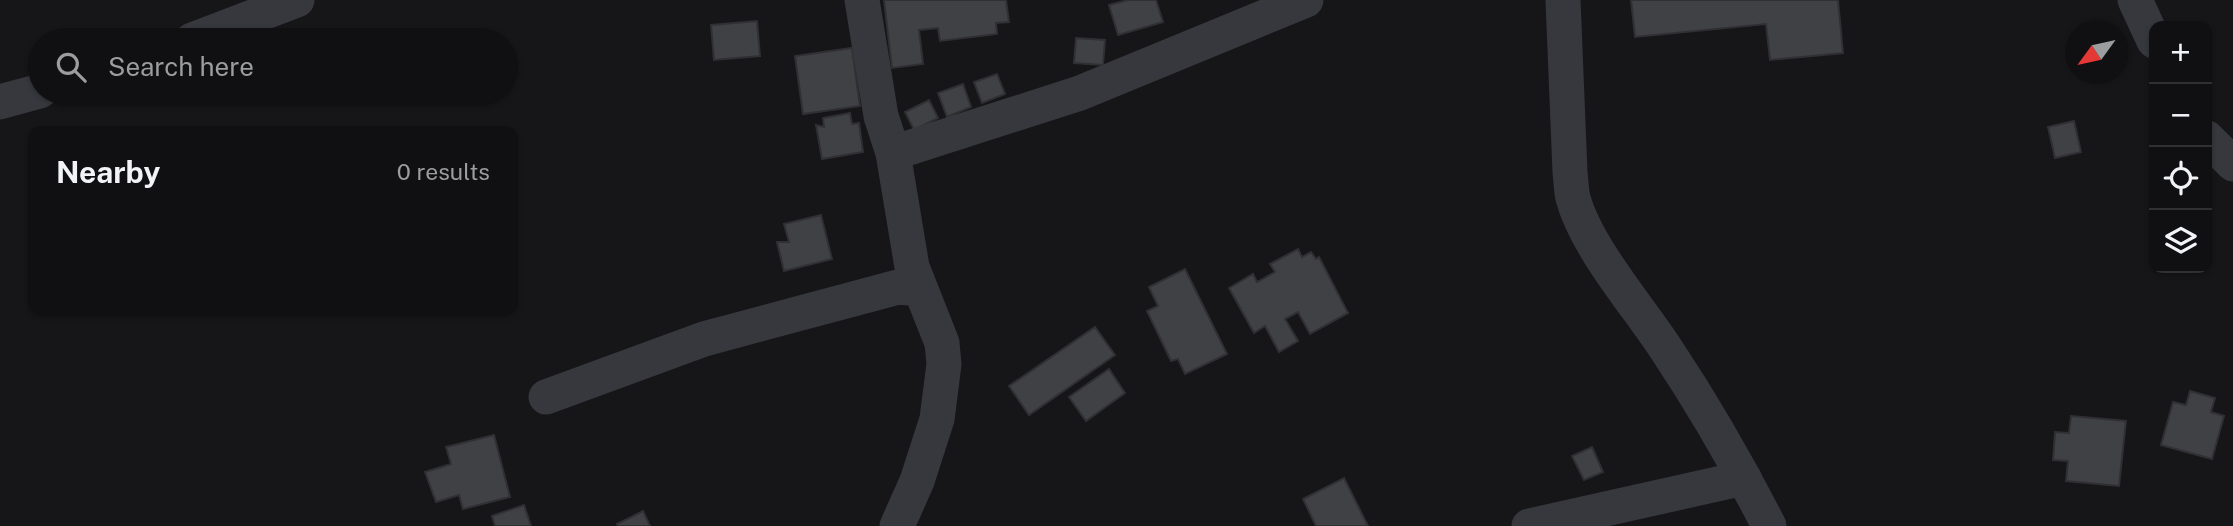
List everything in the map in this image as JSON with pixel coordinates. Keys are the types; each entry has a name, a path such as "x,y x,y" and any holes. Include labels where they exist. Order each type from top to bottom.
{"street":[{"path":"224,28 297,0"},
{"path":"862,0 881,117 893,153 912,267 939,331 944,364 937,418 929,446 897,526"},
{"path":"893,153 1080,93 1306,0"},
{"path":"1563,0 1570,172 1577,207 1600,255 1668,351 1744,478 1769,526"},
{"path":"2135,0 2149,30"},
{"path":"0,102 28,94"},
{"path":"2212,143 2233,164"},
{"path":"546,397 704,339 898,287 920,289"},
{"path":"1529,526 1744,478"}],"building":[{"path":"884,0 1006,0 1009,22 996,23 997,34 940,41 938,28 919,30 923,64 892,68"},
{"path":"1128,0 1156,0 1163,22 1118,35 1109,5"},
{"path":"1631,0 1838,0 1843,53 1770,60 1766,24 1635,37"},
{"path":"757,21 760,56 714,60 711,25"},
{"path":"1076,38 1105,40 1103,65 1074,63"},
{"path":"852,48 860,106 803,114 795,56"},
{"path":"997,74 1005,94 982,103 974,82"},
{"path":"963,84 971,107 947,117 938,93"},
{"path":"929,100 938,118 914,130 905,112"},
{"path":"850,113 852,124 859,123 863,152 822,159 816,125 824,127 823,118"},
{"path":"2074,121 2081,152 2055,158 2048,127"},
{"path":"821,215 832,259 784,271 777,242 789,242 784,224"},
{"path":"1298,249 1302,257 1311,252 1316,259 1319,257 1348,313 1310,334 1298,312 1285,319 1298,341 1279,352 1265,326 1254,333 1229,288 1253,274 1257,282 1275,272 1270,264"},
{"path":"1185,269 1227,354 1185,374 1178,359 1171,361 1147,311 1158,306 1149,287"},
{"path":"1095,327 1115,355 1029,415 1009,386"},
{"path":"1109,369 1125,393 1086,421 1069,397"},
{"path":"2190,391 2215,398 2211,412 2224,416 2212,459 2161,445 2173,402 2186,405"},
{"path":"2071,416 2126,421 2119,486 2066,481 2068,461 2053,460 2055,432 2069,433"},
{"path":"494,435 510,497 463,509 459,495 436,502 425,472 451,464 446,447"},
{"path":"1592,447 1603,472 1584,480 1572,456"},
{"path":"1344,478 1368,526 1316,526 1303,499"},
{"path":"524,505 531,526 495,526 492,516"},
{"path":"643,511 650,526 618,526 617,524"}]}
